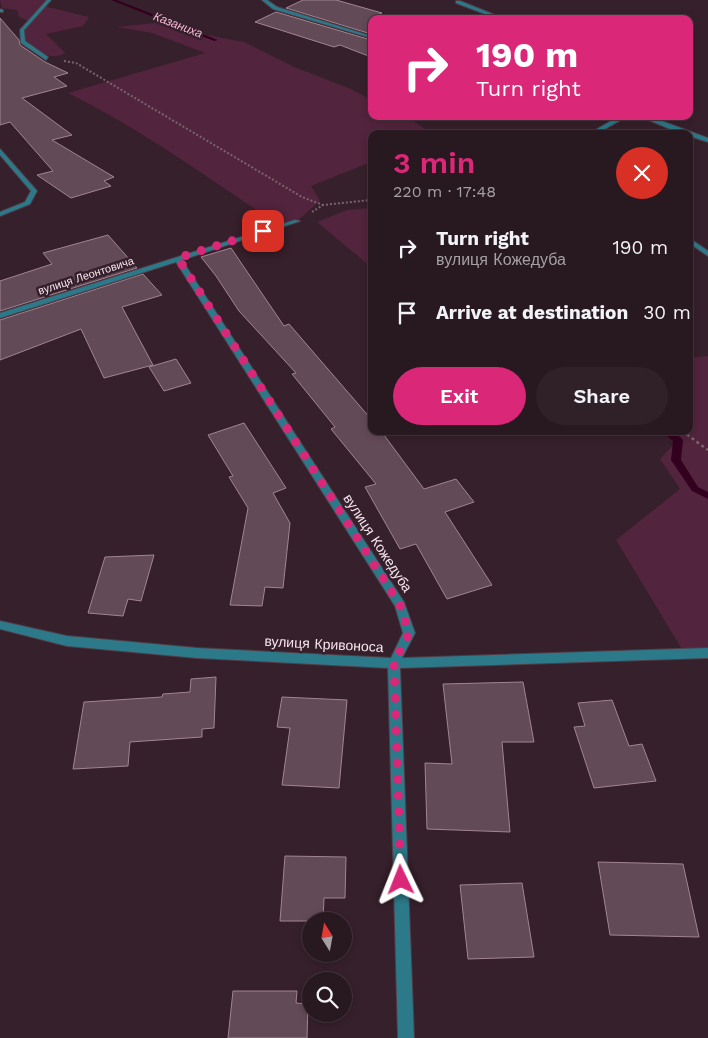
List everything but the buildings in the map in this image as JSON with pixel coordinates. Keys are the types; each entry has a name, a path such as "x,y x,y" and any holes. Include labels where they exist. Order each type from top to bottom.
{"street":[{"path":"46,58 23,42 22,30 49,0"},
{"path":"266,2 276,0"},
{"path":"266,2 275,8 368,36"},
{"path":"458,2 492,15"},
{"path":"599,130 617,120"},
{"path":"652,120 678,130"},
{"path":"693,136 708,140"},
{"path":"0,151 34,191 28,203 0,214"},
{"path":"178,258 297,221"},
{"path":"693,243 708,254"},
{"name":"вулиця Леонтовича","path":"0,316 178,258"},
{"name":"вулиця Кожедуба","path":"178,258 400,605 409,633 394,663 406,1038"},
{"name":"вулиця Кривоноса","path":"0,624 76,642 197,653 394,663 708,654"}],"path":[{"path":"46,58 76,63 302,197 323,205"},
{"path":"297,221 323,205 368,200"},
{"path":"687,435 708,450"}],"shaded area":[{"path":"0,0 47,0 44,6 89,17 83,26 46,34 65,53 48,56 23,42 22,30 28,21 19,17 17,10 2,8"},
{"path":"163,22 196,33 244,42 292,66 351,89 368,98 368,120 412,120 426,130 368,130 368,163 311,186 320,201 297,221 280,226 150,139 68,93 205,53 152,33 117,27"},
{"path":"368,208 368,264 317,222 347,210"},
{"path":"708,356 708,653 685,654 616,540 680,489 660,459 675,443 666,435 693,435 693,358"}],"waterway":[{"name":"Казаниха","path":"113,0 216,40"},
{"name":"Казаниха","path":"671,435 678,440 676,460 695,489 708,496"}],"route":[{"path":"263,231 178,258 400,605 409,633 394,663 401,880"}]}
